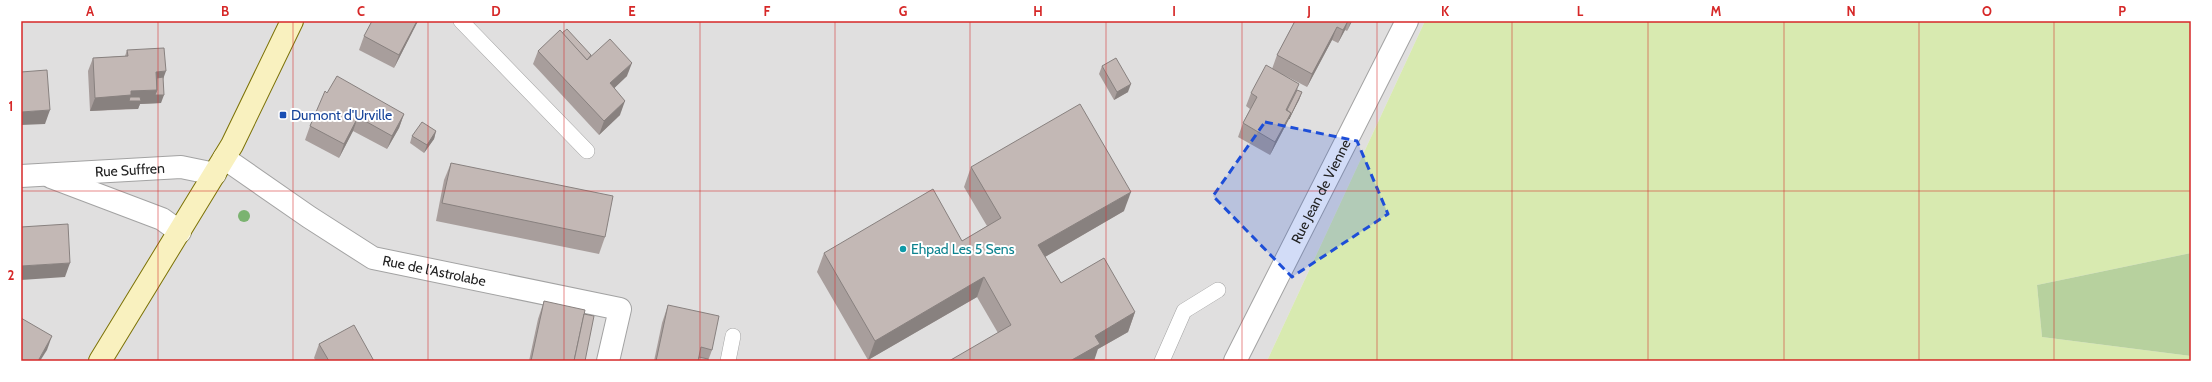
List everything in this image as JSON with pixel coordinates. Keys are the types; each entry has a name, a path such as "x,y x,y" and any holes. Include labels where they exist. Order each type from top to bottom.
{"main road":[{"path":"100,361 232,146 292,21"}],"street":[{"name":"Rue Jean de Vienne","path":"1234,361 1407,21"},
{"name":"Rue Suffren","path":"21,176 219,166"},
{"name":"Rue de l'Astrolabe","path":"219,166 309,217 373,258 620,309 608,361"},
{"name":"Rue Suffren","path":"44,174 162,219 180,232"}],"lane":[{"path":"461,21 587,151"},
{"path":"1162,361 1184,311 1218,290"},
{"path":"728,361 733,336"}],"highlighted area":[{"path":"1265,122 1357,141 1388,214 1292,277 1213,196"}],"shaded area":[{"path":"21,21 1425,21 1267,361 21,361"}],"green space":[{"path":"1425,21 2191,21 2191,253 2037,285 2042,337 2191,356 2191,361 1267,361"},
{"path":"2191,253 2191,356 2042,337 2037,285"}],"building":[{"path":"372,21 417,21 399,55 364,36"},
{"path":"1295,21 1348,21 1343,30 1337,27 1312,74 1277,55"},
{"path":"567,29 591,55 587,60 562,33"},
{"path":"560,30 587,60 610,39 632,63 610,83 625,101 604,121 538,51"},
{"path":"164,48 166,71 156,72 157,90 131,91 131,95 95,98 93,58 128,56 127,50"},
{"path":"1116,58 1131,84 1117,92 1102,66"},
{"path":"1266,65 1299,84 1286,110 1291,113 1275,142 1243,123 1257,97 1251,93"},
{"path":"47,70 50,110 21,112 21,72"},
{"path":"337,76 404,114 392,136 358,117 344,144 310,126 325,91 327,93"},
{"path":"163,77 164,95 155,95 157,90 157,78"},
{"path":"1297,90 1302,92 1289,119 1291,113 1287,110"},
{"path":"130,97 140,97 141,101 129,101"},
{"name":"Ehpad Les 5 Sens","path":"1080,104 1131,192 1038,245 1061,283 1104,258 1135,312 1095,336 1100,344 1070,361 949,361 1011,325 984,277 875,341 824,253 933,189 962,241 1001,218 971,167"},
{"path":"422,122 436,131 427,145 412,136"},
{"path":"451,163 613,196 605,237 442,203"},
{"path":"68,224 70,263 21,266 21,227"},
{"path":"544,301 585,310 574,361 531,361"},
{"path":"668,305 719,316 712,350 701,347 698,361 656,361"},
{"path":"584,314 594,316 585,361 574,361"},
{"path":"21,318 52,336 38,361 21,361"},
{"path":"354,325 374,361 329,361 319,344"},
{"path":"699,357 708,359 708,361 698,361"}],"place":[{"name":"Dumont d'Urville","path":"283,115"},
{"name":"Ehpad Les 5 Sens","path":"903,249"}]}
